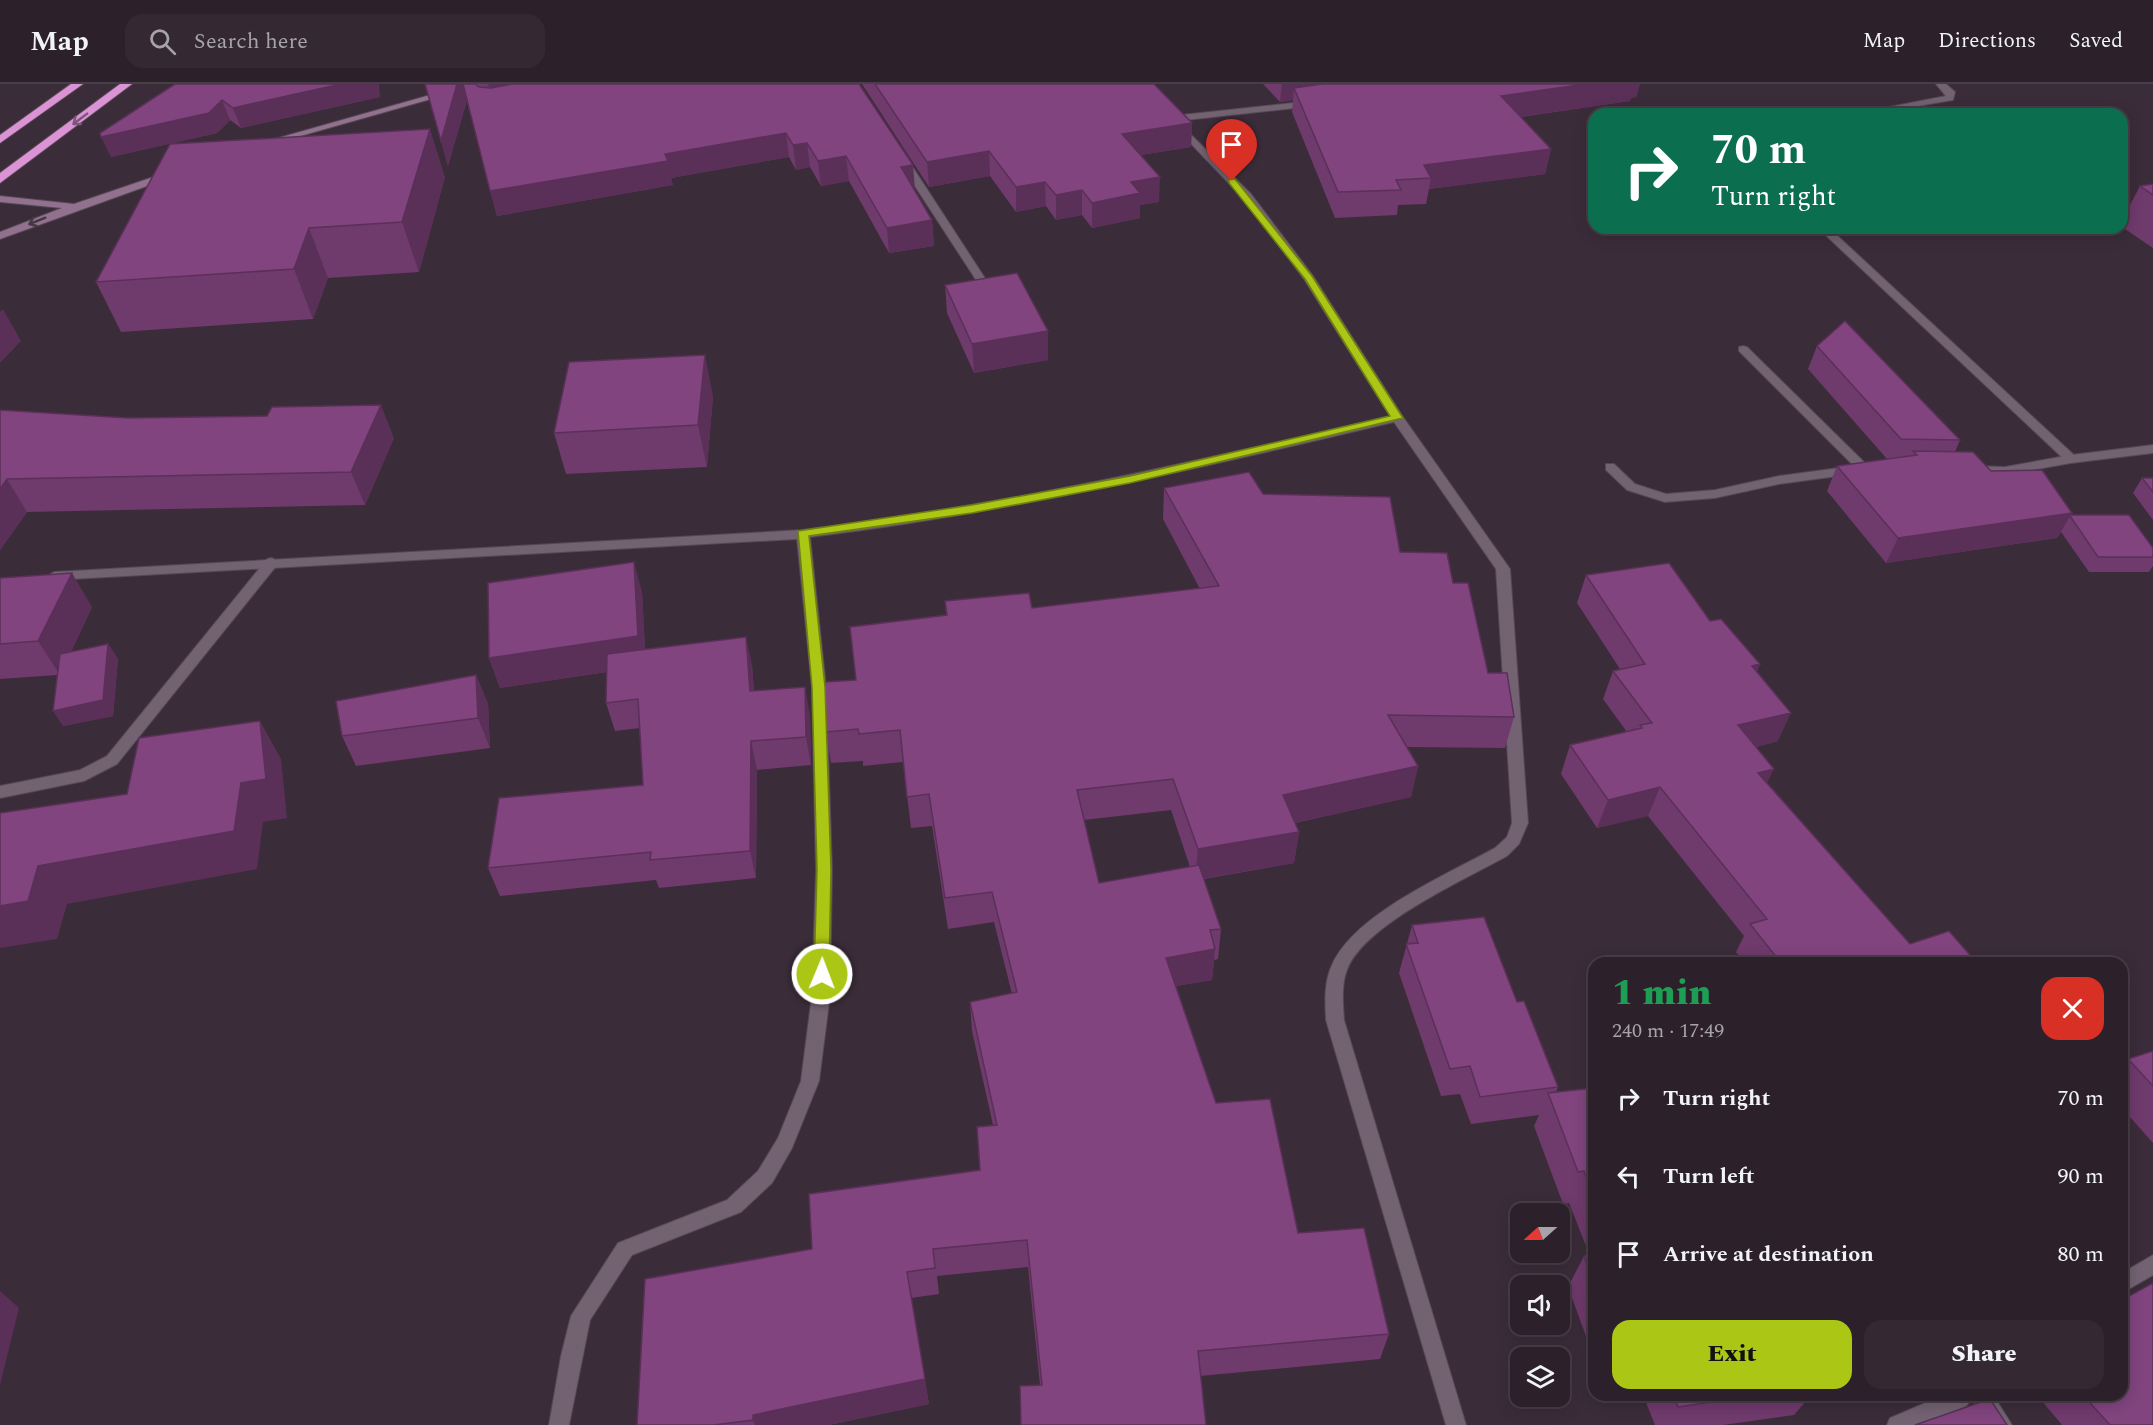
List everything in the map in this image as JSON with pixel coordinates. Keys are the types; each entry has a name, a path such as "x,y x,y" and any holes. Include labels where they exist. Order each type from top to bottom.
{"highway":[{"path":"0,140 78,84"},
{"path":"0,179 127,84"}],"main road":[{"path":"250,148 479,84"},
{"path":"0,236 75,207 184,170"},
{"path":"0,199 75,207"}],"street":[{"path":"1889,108 1950,98 1952,94 1941,84"},
{"path":"462,89 476,99"},
{"path":"1172,119 1319,103"},
{"path":"1159,105 1247,196 1309,278 1397,418 1503,569 1520,824 1513,840 1501,852 1376,924 1353,943 1340,964 1334,992 1335,1020 1456,1425"},
{"path":"897,151 985,286"},
{"path":"1829,234 2071,459"},
{"path":"1610,467 1631,487 1665,498 1715,494 1779,480 1869,469 1743,349"},
{"path":"36,577 272,562 464,555 803,534 972,509 1130,479 1397,418"},
{"path":"1961,469 2005,471 2071,459 2153,449"},
{"path":"559,1425 571,1356 581,1316 625,1249 734,1206 765,1177 785,1142 810,1081 821,995 824,870 819,687 803,534"},
{"path":"0,792 84,775 112,760 272,562"},
{"path":"2128,1280 2153,1264"},
{"path":"1897,1425 1954,1401"},
{"path":"1984,1401 2002,1425"}],"building":[{"path":"175,84 341,84 233,108 222,100 209,113 101,137 100,133"},
{"path":"425,84 457,84 441,141"},
{"path":"463,84 491,88 512,84 859,84 913,165 901,167 932,220 887,228 846,156 818,161 807,143 793,145 786,133 665,154 668,161 490,191"},
{"path":"875,84 1154,84 1192,123 1122,134 1160,177 1131,182 1140,193 1092,203 1082,190 1056,195 1045,182 1016,187 989,151 927,162"},
{"path":"1322,84 1586,84 1501,96 1551,149 1424,165 1431,178 1396,180 1401,190 1338,192 1294,88"},
{"path":"430,129 402,222 309,228 294,269 96,282 170,144"},
{"path":"2153,184 2153,195 2140,186"},
{"path":"1017,273 1048,331 972,344 945,285"},
{"path":"1845,321 1960,440 1901,439 1817,346"},
{"path":"705,355 698,425 554,433 569,362"},
{"path":"381,405 351,472 7,479 0,489 0,410 128,418 267,416 272,407"},
{"path":"1913,451 1973,452 1991,471 2042,470 2072,513 1898,538 1837,466 1917,455"},
{"path":"1249,472 1263,494 1390,497 1400,552 1447,553 1453,583 1468,583 1488,673 1507,673 1514,717 1388,715 1418,766 1283,795 1299,832 1198,849 1173,779 1077,790 1099,883 1199,865 1221,929 1210,930 1215,949 1166,958 1216,1103 1270,1099 1298,1233 1364,1228 1389,1334 1198,1351 1206,1425 1021,1425 1020,1386 1042,1385 1027,1240 933,1249 935,1268 907,1272 925,1379 753,1415 753,1420 714,1425 637,1425 645,1279 812,1249 809,1194 980,1170 977,1127 997,1125 970,1002 1017,992 992,892 945,898 929,794 907,797 900,730 859,734 858,729 826,732 824,682 856,680 850,627 947,615 945,601 1029,593 1032,608 1219,586 1164,488"},
{"path":"2142,478 2153,478 2153,492"},
{"path":"2070,515 2129,515 2153,548 2153,557 2098,557"},
{"path":"634,562 638,636 489,658 488,583"},
{"path":"1669,563 1710,621 1721,619 1760,664 1752,666 1791,713 1738,725 1774,769 1758,773 1910,944 1949,931 1972,957 1776,957 1750,924 1767,919 1660,787 1608,800 1570,745 1642,728 1640,725 1652,723 1613,671 1645,664 1586,575"},
{"path":"72,573 38,641 0,644 0,578"},
{"path":"746,637 750,691 805,687 806,737 751,741 750,851 650,860 651,852 488,868 499,798 643,785 638,699 606,703 607,654"},
{"path":"108,644 103,700 53,711 60,654"},
{"path":"476,675 478,718 342,736 336,701"},
{"path":"260,721 266,779 241,783 234,831 38,866 28,901 0,906 0,813 127,794 139,738"},
{"path":"1484,917 1517,1002 1524,1001 1558,1087 1480,1097 1470,1066 1450,1069 1406,944 1418,943 1412,925"},
{"path":"2153,1051 2153,1086 2128,1059"},
{"path":"1588,1089 1588,1181 1584,1171 1578,1172 1548,1093"},
{"path":"1584,1256 1588,1256 1588,1267"},
{"path":"2153,1283 2153,1425 2110,1425 2088,1401 2128,1401 2128,1297"},
{"path":"1676,1401 1719,1401 1678,1407"},
{"path":"1984,1401 1991,1401 2007,1425 1915,1425"}],"route":[{"path":"822,974 824,870 819,687 803,534 972,509 1130,479 1397,418 1309,278 1247,196 1232,181"}]}
